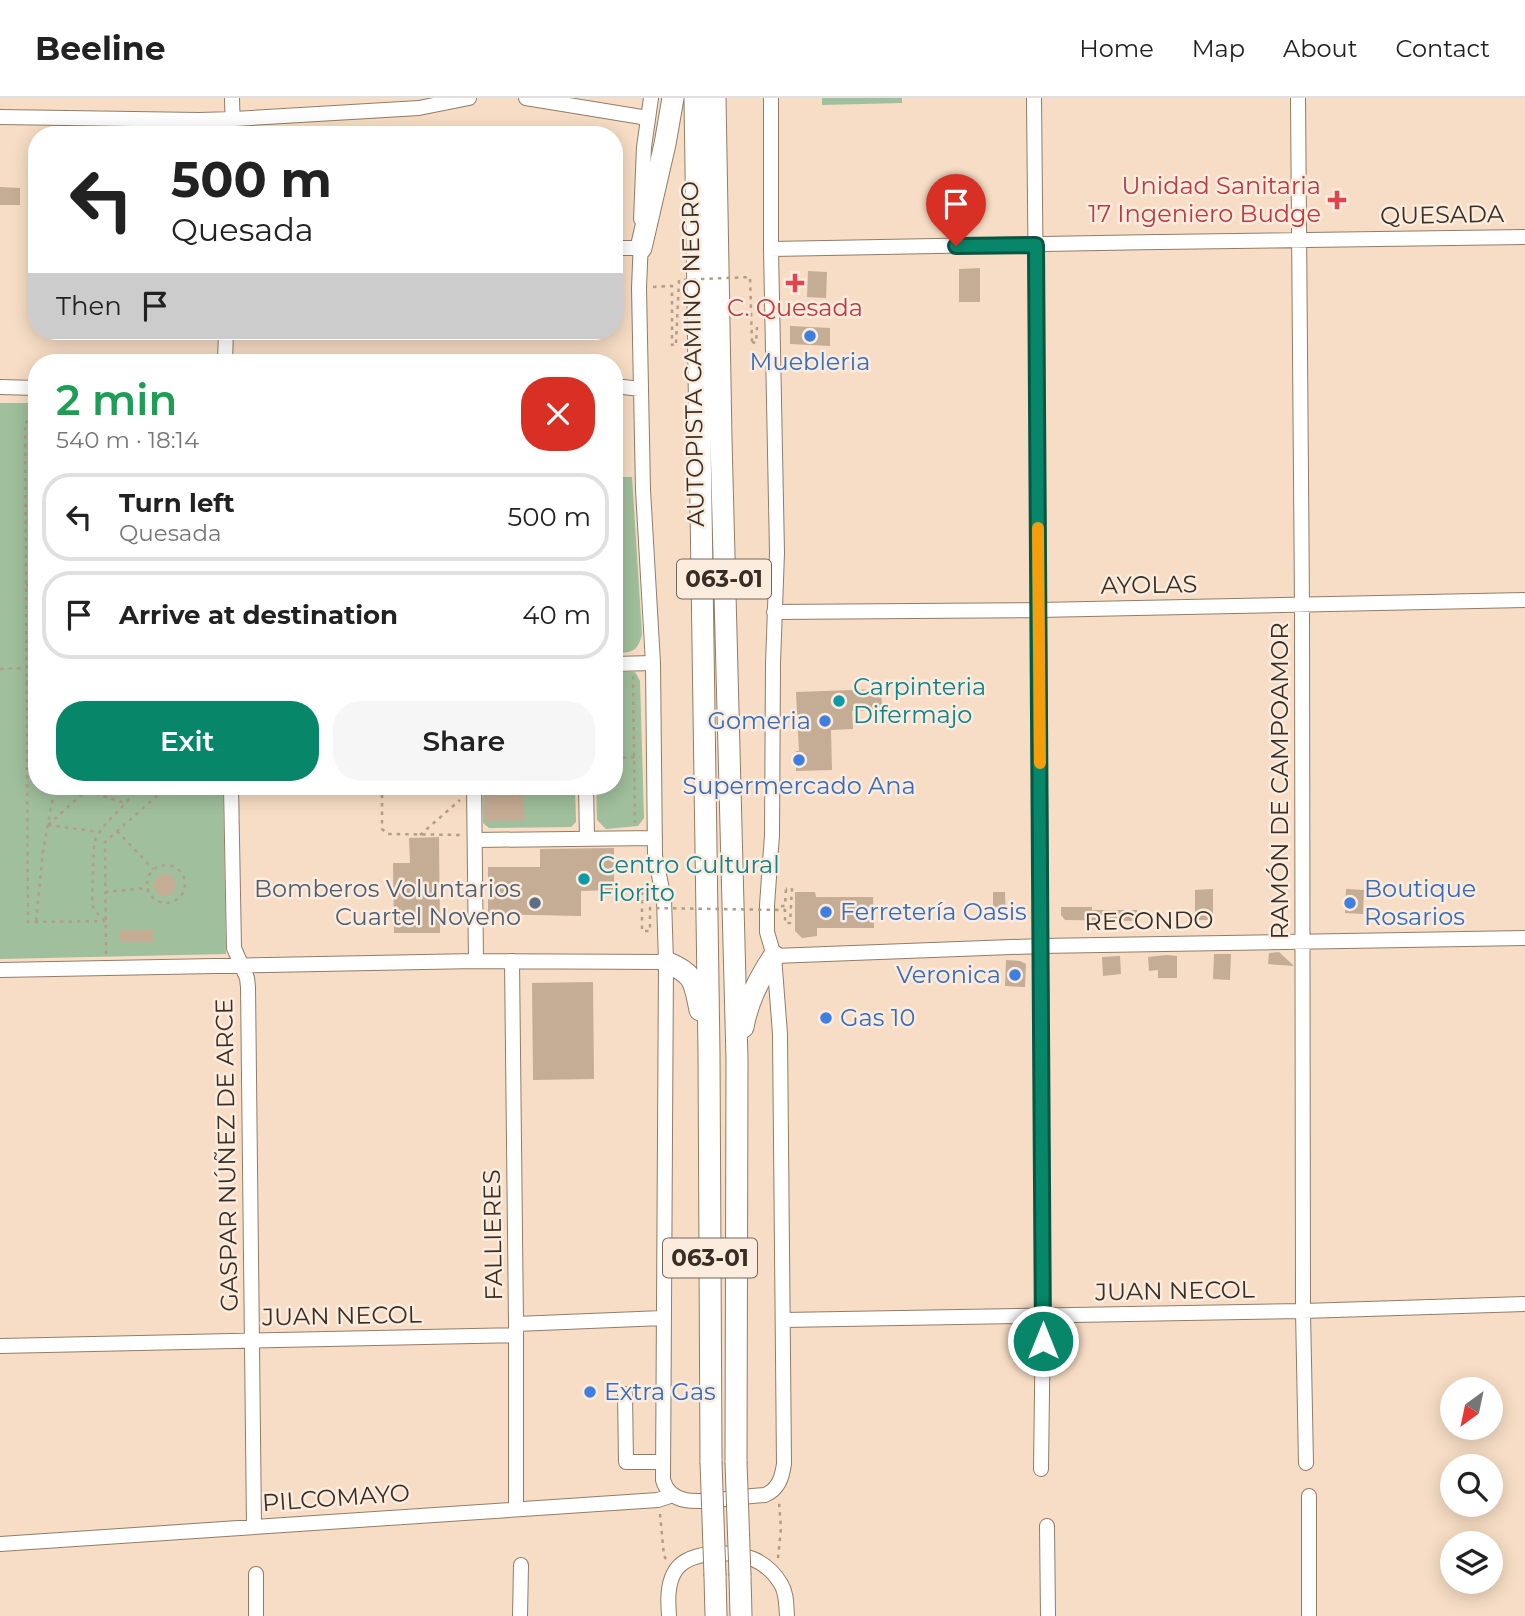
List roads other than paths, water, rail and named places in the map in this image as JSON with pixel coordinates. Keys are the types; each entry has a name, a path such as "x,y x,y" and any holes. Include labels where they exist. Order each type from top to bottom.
{"highway":[{"path":"641,248 673,98"},
{"name":"AUTOPISTA CAMINO NEGRO","path":"695,98 709,1053 711,1462 716,1616"},
{"name":"AUTOPISTA CAMINO NEGRO","path":"715,98 720,439 737,1060 736,1462 741,1616"},
{"path":"737,1060 751,995 774,956"},
{"path":"666,962 683,969 695,986 709,1053"}],"street":[{"path":"232,98 234,126"},
{"path":"0,117 234,119 419,108 447,100 469,98"},
{"path":"526,98 648,118"},
{"path":"651,98 642,179 639,288 643,489 653,663 655,856 664,900 666,962 663,1480 673,1495 695,1502 772,1492 782,1475 784,1464 780,1034 774,956 767,932 772,835 774,612 778,553 771,249 771,98"},
{"path":"1034,98 1043,1315 1041,1469"},
{"name":"RAMÓN DE CAMPOAMOR","path":"1298,98 1304,941 1303,1311 1306,1463"},
{"name":"QUESADA","path":"771,249 1525,237"},
{"path":"623,248 641,248"},
{"path":"0,387 28,388"},
{"path":"623,387 640,389"},
{"name":"AYOLAS","path":"774,612 1039,610 1525,600"},
{"path":"623,664 653,663"},
{"name":"GASPAR NÚÑEZ DE ARCE","path":"231,795 234,948 248,987 254,1526"},
{"path":"474,795 476,961"},
{"path":"586,795 587,838"},
{"path":"475,837 655,838"},
{"name":"RECONDO","path":"774,956 1040,946 1525,938"},
{"path":"0,970 476,961 666,962"},
{"name":"FALLIERES","path":"512,961 516,1509"},
{"name":"JUAN NECOL","path":"783,1320 1303,1311 1525,1304"},
{"name":"JUAN NECOL","path":"0,1346 516,1330 663,1318"},
{"path":"625,1394 626,1462 663,1462"},
{"name":"PILCOMAYO","path":"0,1544 658,1500 673,1495"},
{"path":"1309,1496 1309,1616"},
{"path":"1047,1527 1048,1616"},
{"path":"669,1616 670,1581 682,1562 694,1556 733,1554 753,1559 766,1566 775,1576 783,1586 787,1616"},
{"path":"520,1616 521,1565"},
{"path":"256,1574 256,1616"}],"place":[{"name":"Unidad Sanitaria 17 Ingeniero Budge","path":"1337,200"},
{"name":"C. Quesada","path":"795,283"},
{"name":"Muebleria","path":"810,336"},
{"name":"Carpinteria Difermajo","path":"839,701"},
{"name":"Gomeria","path":"825,721"},
{"name":"Supermercado Ana","path":"799,760"},
{"name":"Centro Cultural Fiorito","path":"584,879"},
{"name":"Bomberos Voluntarios Cuartel Noveno","path":"535,903"},
{"name":"Boutique Rosarios","path":"1350,903"},
{"name":"Ferretería Oasis","path":"826,912"},
{"name":"Veronica","path":"1015,975"},
{"name":"Gas 10","path":"826,1018"},
{"name":"Extra Gas","path":"590,1392"}]}
